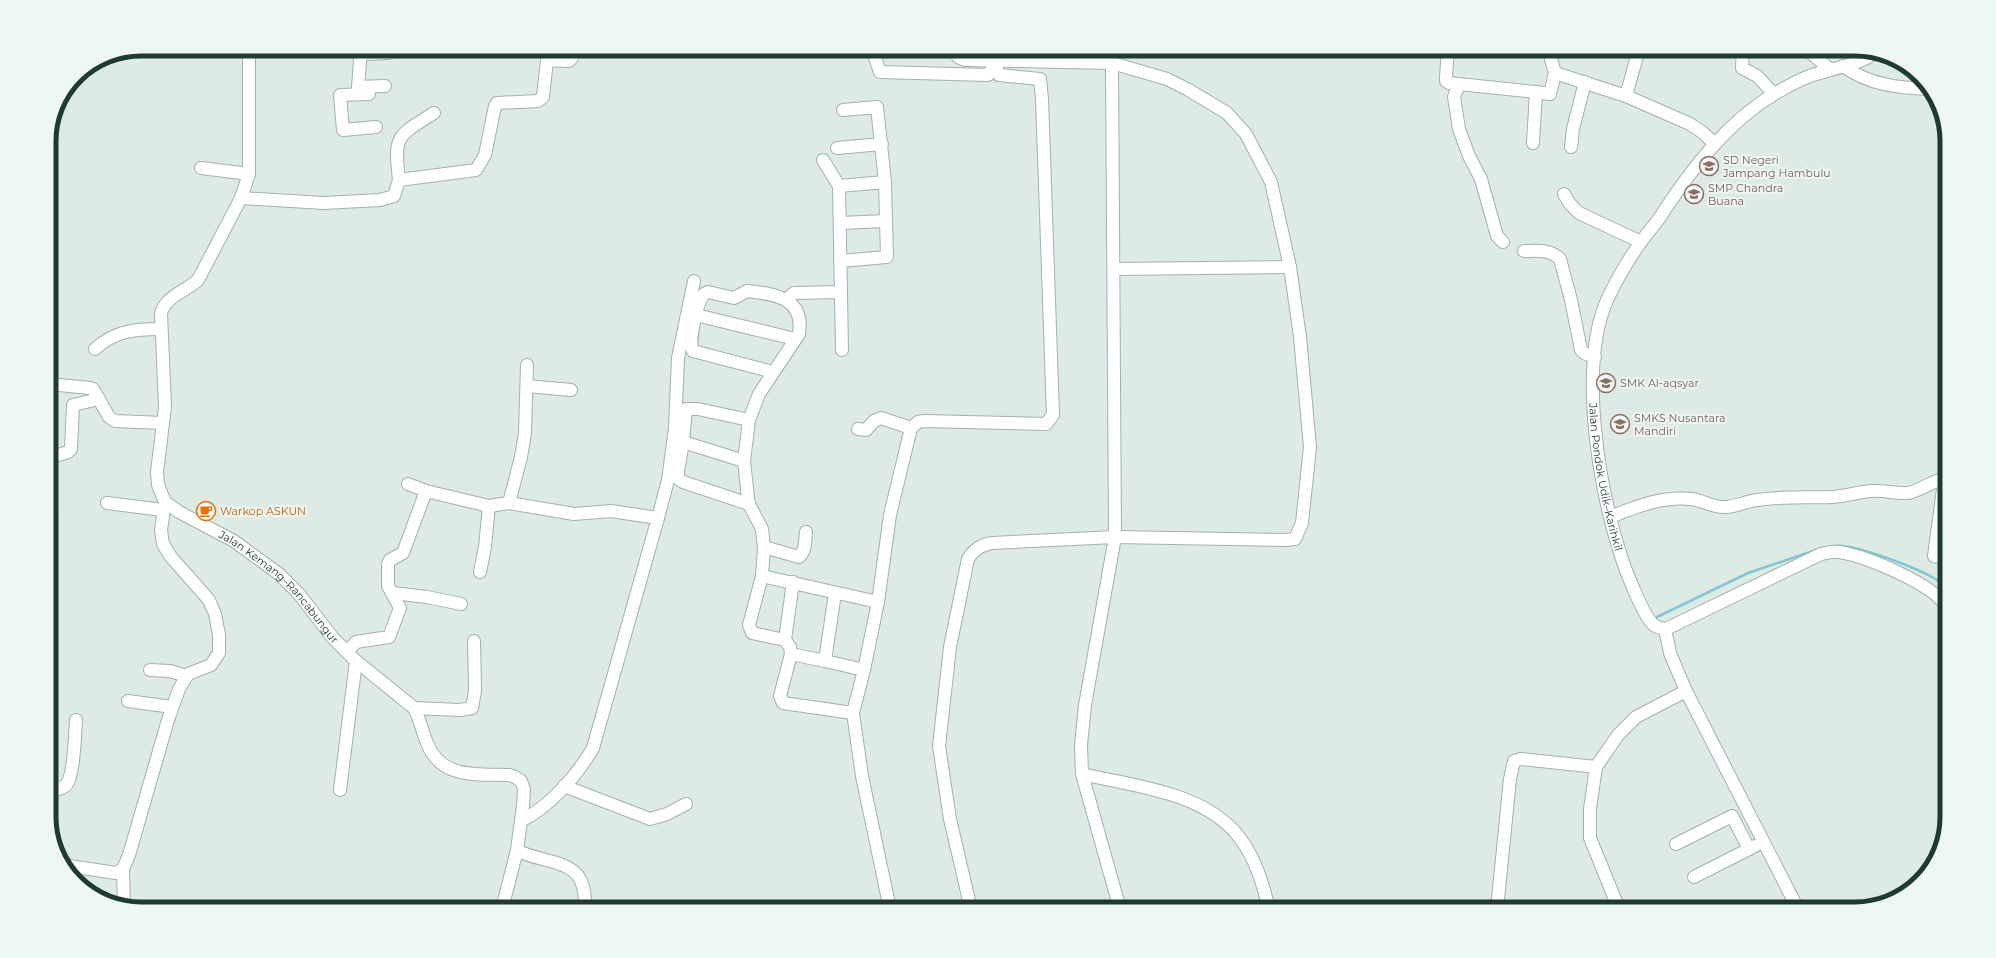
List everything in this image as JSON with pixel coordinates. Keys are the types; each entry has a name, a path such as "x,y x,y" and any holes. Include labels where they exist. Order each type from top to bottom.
{"street":[{"path":"115,871 129,854 179,689 186,676 192,672 211,665 219,653 219,635 215,614 209,600 171,557 163,544 157,472 159,423 165,407 154,329 163,306 198,280 241,198 246,174 249,56"},
{"path":"361,56 362,92"},
{"path":"399,180 476,170 486,151 492,109 497,103 541,100 543,97 548,56"},
{"path":"552,56 569,61 572,56"},
{"path":"874,56 880,72 988,75 997,61"},
{"path":"958,56 966,60 1112,63 1167,79 1187,89 1227,113 1246,134 1271,182 1290,267 1306,389 1310,447 1302,523 1295,539 1115,537 992,542 981,545 968,559 950,647 939,746 950,819 969,902"},
{"path":"1448,56 1446,81 1459,84 1550,94 1555,73 1550,56"},
{"path":"1626,96 1637,56"},
{"path":"1743,56 1742,68 1757,76 1774,94"},
{"path":"1814,56 1831,70"},
{"name":"Jalan Pondok Udik–Karihkil","path":"1665,629 1653,624 1649,620 1630,580 1610,517 1600,470 1594,392 1595,357 1600,327 1607,301 1641,242 1652,231 1684,182 1715,144 1746,114 1774,94 1809,76 1864,61 1869,57"},
{"path":"997,61 997,71 999,75 1040,79"},
{"path":"889,902 862,776 852,714 864,670 878,602 890,515 912,428 918,422 924,420 1046,424 1053,415 1042,99 1040,79 1035,61"},
{"path":"1112,63 1115,537 1084,705 1081,745 1082,774 1118,902"},
{"path":"1843,66 1866,81 1897,87 1922,88"},
{"path":"1555,73 1626,96 1696,128 1715,144"},
{"path":"1571,147 1573,129 1585,82"},
{"path":"1459,84 1454,97 1459,129 1469,156 1481,179 1497,236 1503,242"},
{"path":"376,127 343,130 340,96 385,86"},
{"path":"1533,142 1536,92"},
{"path":"840,261 887,257 886,182 878,107 843,110"},
{"path":"241,198 324,202 380,200 394,196 399,180 397,143 406,130 434,113"},
{"path":"837,148 882,144"},
{"path":"823,160 839,186 842,350"},
{"path":"201,168 246,174"},
{"path":"839,186 886,182"},
{"path":"1564,194 1570,204 1579,213 1641,242"},
{"path":"840,223 886,221"},
{"path":"1524,251 1546,252 1556,255 1560,259 1571,300 1580,350 1595,357"},
{"path":"1114,269 1290,267"},
{"path":"521,822 547,804 586,760 593,748 668,480 675,428 678,358 694,281"},
{"path":"772,372 693,351 690,343 702,296 708,292 734,298 747,291 779,296 786,300 797,311 799,318 799,334 772,372 759,394 749,420 744,461 749,504 762,529 764,547 762,576 750,624 750,630 752,633 785,640 790,647 791,654 780,696 783,703 852,714"},
{"path":"786,300 794,293 841,292"},
{"path":"696,315 796,339"},
{"path":"95,349 112,336 123,332 154,329"},
{"path":"509,503 521,457 525,433 527,365"},
{"path":"56,385 90,388 112,420 159,423"},
{"path":"527,386 571,390"},
{"path":"56,456 68,452 71,449 72,405 98,399"},
{"path":"749,420 698,409 686,409 683,442 677,474 679,480 749,504"},
{"path":"858,429 866,430 877,419 881,418 912,428"},
{"path":"683,442 744,461"},
{"path":"1610,517 1650,502 1667,499 1695,500 1710,505 1726,507 1755,500 1773,498 1834,497 1871,491 1906,493 1917,490 1940,479"},
{"path":"408,484 426,491 489,506 509,503 574,514 611,511 658,518"},
{"path":"347,652 356,642 385,638 391,634 400,608 388,586 388,564 390,560 403,553 426,491"},
{"path":"107,503 159,508"},
{"path":"480,572 485,547 489,506"},
{"name":"Jalan Kemang–Rancabungur","path":"159,508 179,512 234,541 279,574 299,594 333,638 356,661 414,708 420,719 427,743 442,765 456,772 509,775 521,781 524,789 521,822 517,850 504,902"},
{"path":"1940,516 1934,556 1940,557"},
{"path":"764,547 799,557 803,554 805,547 806,532"},
{"path":"1794,902 1686,691 1670,653 1665,629 1821,554 1837,552 1860,557 1918,582 1940,599"},
{"path":"762,576 878,602"},
{"path":"785,640 793,582"},
{"path":"393,593 427,597 461,604"},
{"path":"825,660 836,593"},
{"path":"414,708 460,710 472,708 475,691 474,642"},
{"path":"791,654 825,660 864,670"},
{"path":"340,790 356,661"},
{"path":"150,670 170,671 186,676"},
{"path":"1616,902 1590,838 1590,809 1596,767 1618,735 1636,717 1686,691"},
{"path":"128,701 172,708"},
{"path":"56,790 66,784 71,771 76,720"},
{"path":"1498,902 1510,779 1514,761 1521,759 1596,767"},
{"path":"1082,774 1182,797 1205,808 1239,836 1251,856 1267,902"},
{"path":"564,786 650,820 667,814 686,804"},
{"path":"1676,844 1732,816 1749,849"},
{"path":"1694,877 1763,842"},
{"path":"517,850 533,858 563,864 574,871 579,876 583,887 585,902"},
{"path":"72,866 115,871"},
{"path":"115,871 122,900"}],"waterway":[{"path":"1835,546 1856,548 1886,558 1928,575 1940,583"},
{"path":"1657,617 1748,573 1816,550"}],"place":[{"name":"SD Negeri Jampang Hambulu","path":"1709,166"},
{"name":"SMP Chandra Buana","path":"1694,194"},
{"name":"SMK Al-aqsyar","path":"1606,383"},
{"name":"SMKS Nusantara Mandiri","path":"1620,424"},
{"name":"Warkop ASKUN","path":"206,511"}]}
